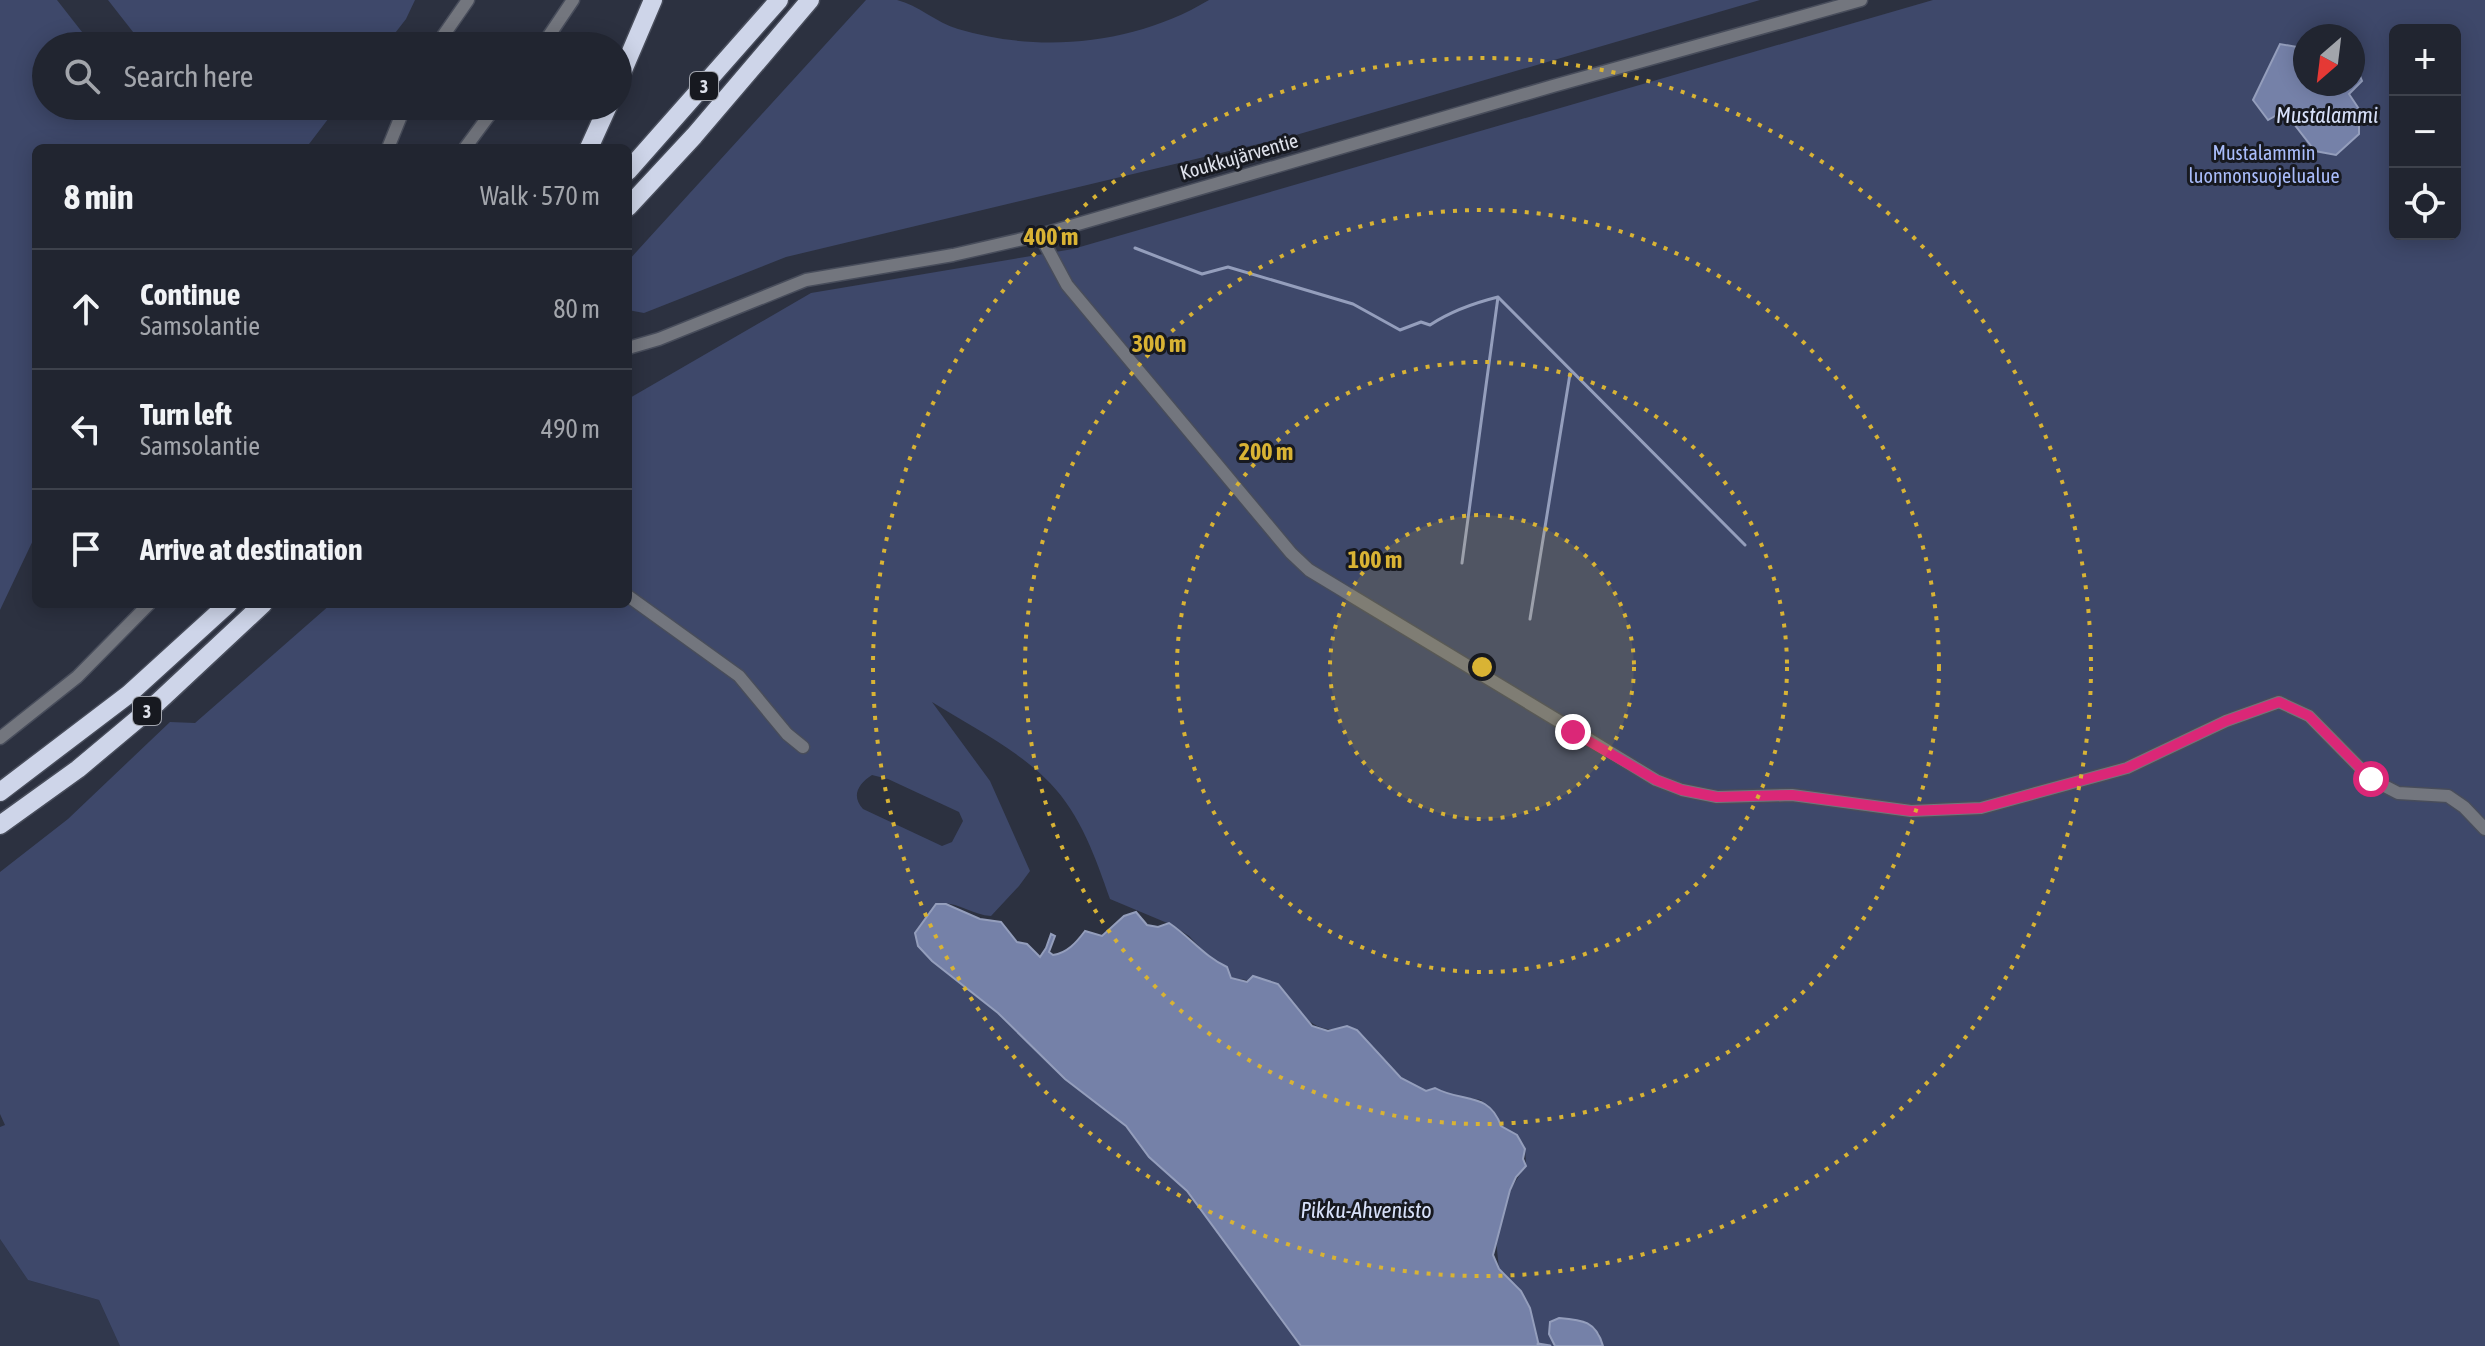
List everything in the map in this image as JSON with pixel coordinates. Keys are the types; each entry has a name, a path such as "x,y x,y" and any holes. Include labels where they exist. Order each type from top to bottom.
{"highway":[{"path":"632,49 653,0"},
{"name":"3","path":"632,166 779,0"},
{"name":"3","path":"632,203 694,136 810,0"},
{"path":"591,144 602,120"},
{"name":"3","path":"0,792 129,694 224,608"},
{"name":"3","path":"0,825 78,769 259,608"}],"street":[{"path":"446,32 468,0"},
{"path":"551,32 573,0"},
{"name":"Koukkujärventie","path":"632,347 806,280 953,255 1040,235 1861,0"},
{"path":"390,144 399,120"},
{"path":"468,144 486,120"},
{"path":"1040,235 1067,285 1291,553 1309,570 1656,780 1682,790 1717,797 1792,795 1911,811 1981,808 2127,768 2226,721 2279,702 2309,716 2371,779 2398,793 2448,796 2464,807 2485,829"},
{"path":"632,599 739,676 787,734 803,747"},
{"path":"0,738 77,677 145,608"}],"shaded area":[{"path":"0,1239 28,1280 99,1300 120,1346 0,1346"}],"green space":[{"path":"0,0 57,0 82,32 32,32 32,120 327,120 309,144 32,144 32,542 0,610"},
{"path":"108,0 415,0 396,32 133,32"},
{"path":"866,0 897,0 950,26 990,37 1055,42 1119,35 1151,27 1209,0 1760,0 1296,135 786,257 644,313 632,311 632,257"},
{"name":"Mustalammin luonnonsuojelualue","path":"1933,0 2485,0 2485,1346 1603,1346 1599,1333 1549,1334 1555,1346 1539,1346 1530,1308 1521,1291 1499,1269 1496,1240 1510,1190 1526,1165 1525,1149 1517,1135 1501,1126 1481,1100 1446,1094 1435,1088 1426,1091 1401,1078 1379,1055 1341,1029 1311,1023 1278,984 1231,978 1227,967 1212,960 1189,936 1172,925 1110,899 1079,823 1050,783 1009,749 932,702 990,781 1030,871 991,916 950,904 936,904 915,933 932,961 998,1013 1065,1079 1126,1126 1149,1157 1187,1191 1301,1346 120,1346 99,1300 28,1280 0,1239 0,1127 5,1125 0,1114 0,872 68,819 170,722 195,723 326,608 632,608 632,397 811,293 1073,249","holes":["872,775 888,779 959,812 963,821 952,842 942,846 863,809 857,799 860,786"]}],"water":[{"name":"Mustalammi","path":"2280,44 2293,46 2293,96 2350,96 2359,109 2359,134 2336,155 2315,151 2284,111 2268,120 2253,100"},
{"name":"Pikku-Ahvenisto","path":"936,904 946,904 980,919 1001,922 1017,942 1027,944 1040,957 1051,934 1055,936 1049,952 1053,955 1071,947 1085,931 1102,936 1124,916 1136,912 1147,925 1158,927 1169,923 1227,967 1231,978 1247,982 1253,976 1278,984 1312,1026 1328,1031 1347,1026 1357,1030 1401,1078 1426,1091 1435,1088 1489,1107 1501,1126 1517,1135 1525,1149 1523,1159 1526,1166 1510,1190 1493,1255 1499,1269 1521,1291 1530,1308 1539,1346 1301,1346 1187,1191 1149,1157 1126,1126 1065,1079 998,1013 932,961 918,946 915,933"},
{"path":"1559,1318 1587,1323 1597,1331 1603,1346 1555,1346 1549,1334 1550,1322"}],"waterway":[{"path":"1135,248 1202,274 1228,267 1353,304 1400,330 1421,322 1430,325 1463,308 1498,297"},
{"path":"1498,297 1745,545"},
{"path":"1462,563 1498,297"},
{"path":"1530,619 1570,374"},
{"path":"1538,1344 1550,1346"}],"route":[{"path":"1573,732 1656,780 1682,790 1717,797 1792,795 1911,811 1981,808 2127,768 2226,721 2279,702 2309,716 2371,779"}]}
